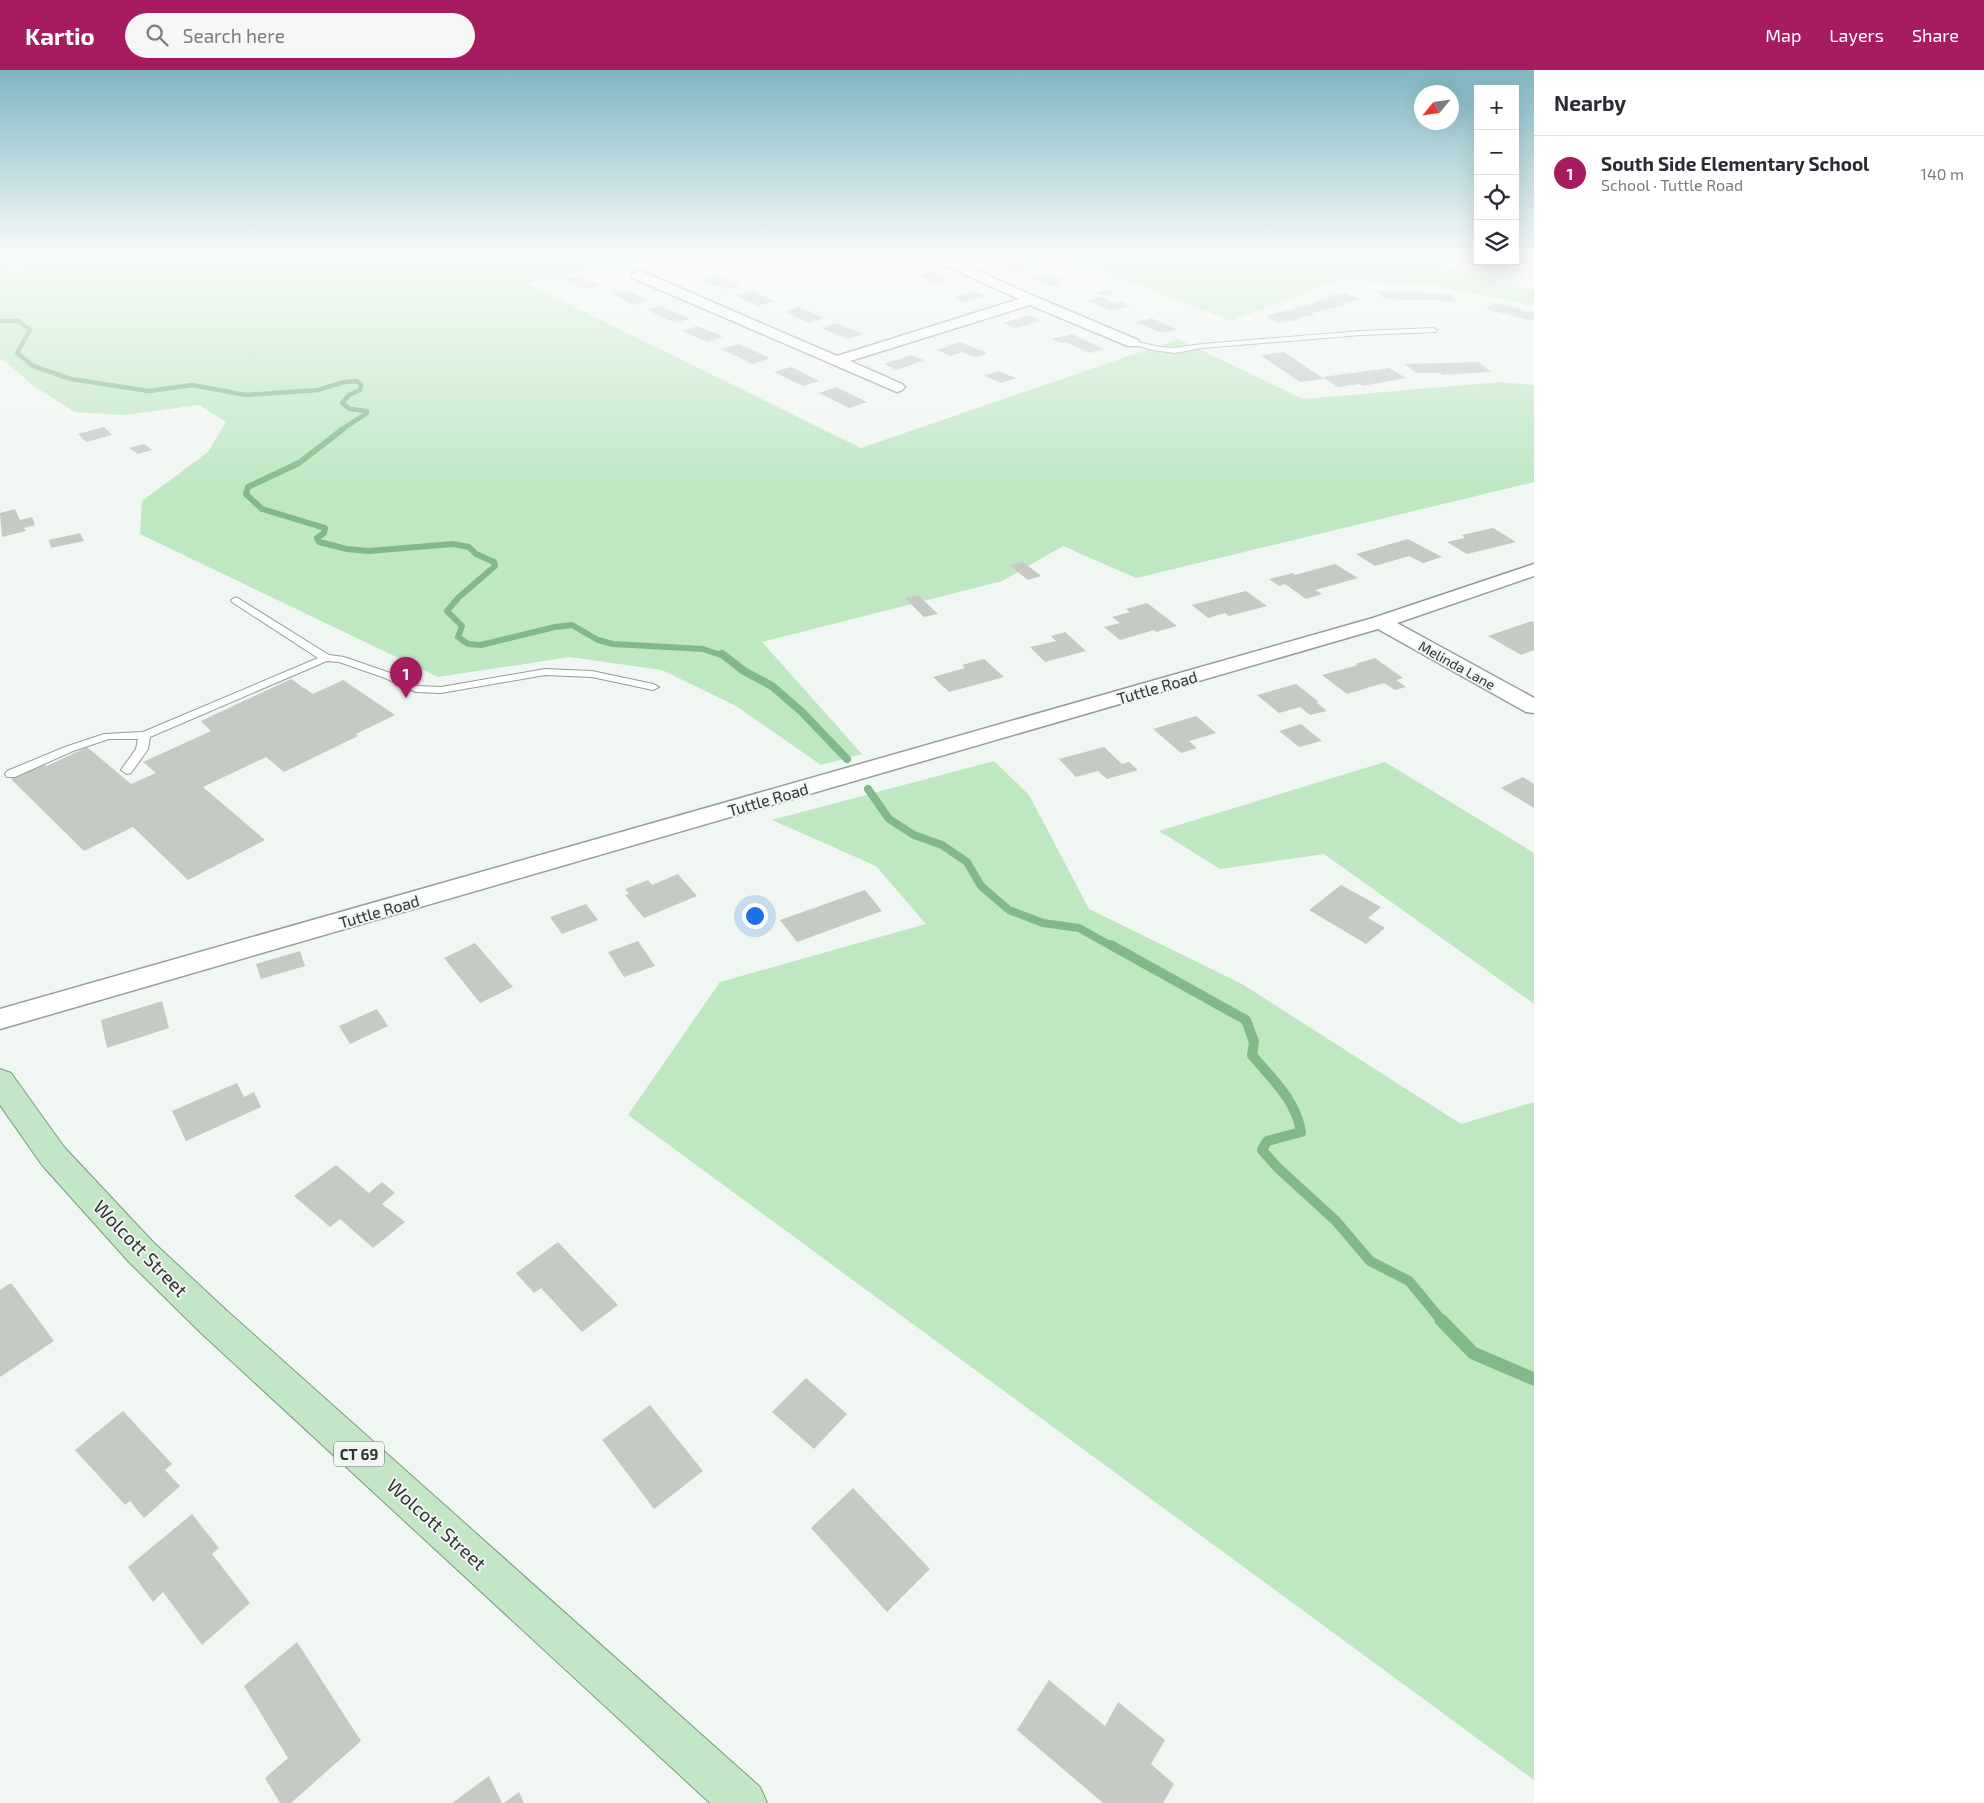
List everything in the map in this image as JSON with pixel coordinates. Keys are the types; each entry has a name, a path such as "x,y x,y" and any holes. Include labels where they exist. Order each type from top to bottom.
{"main road":[{"name":"Wolcott Street","path":"0,1080 53,1156 141,1252 220,1327 744,1803"}],"street":[{"path":"776,335 897,387"},
{"path":"836,361 920,335"},
{"path":"1116,335 1133,342"},
{"name":"Tuttle Road","path":"0,1019 1380,622 1534,570"},
{"name":"Melinda Lane","path":"1380,622 1534,707"}],"lane":[{"path":"1133,342 1157,350 1178,351 1221,344 1359,335"},
{"path":"236,600 326,658"},
{"path":"11,774 69,749 108,736 145,735 326,658 340,659 416,689 442,690 545,672 592,674 652,687"},
{"path":"127,770 142,749 145,735"}],"green space":[{"path":"0,335 631,335 861,448 1178,339 1303,399 1500,382 1534,385 1534,482 1136,578 1063,546 1002,581 762,642 862,754 821,765 736,706 662,670 570,657 438,677 140,534 142,501 208,452 226,422 199,405 124,415 75,412 32,385 5,361 0,360"},
{"path":"994,761 1029,795 1089,909 1242,984 1461,1124 1534,1102 1534,1780 628,1115 720,982 926,924 876,866 772,820"},
{"path":"1385,762 1534,853 1534,1004 1324,854 1220,869 1159,831"}],"building":[{"path":"691,335 718,335 723,337 707,342"},
{"path":"838,335 861,335 848,339"},
{"path":"1074,335 1104,349 1090,353 1066,342 1061,343 1052,339"},
{"path":"960,342 987,353 976,357 962,352 950,356 937,350"},
{"path":"739,344 770,358 753,364 721,349"},
{"path":"1284,352 1324,379 1300,382 1260,355"},
{"path":"911,355 924,360 897,370 884,364"},
{"path":"1478,362 1491,372 1442,375 1440,373 1416,373 1405,364"},
{"path":"791,367 819,381 803,386 774,372"},
{"path":"1389,368 1406,378 1362,386 1359,384 1338,387 1323,377"},
{"path":"998,371 1016,378 1002,383 984,376"},
{"path":"836,387 867,402 849,408 819,393"},
{"path":"104,427 112,435 86,442 78,434"},
{"path":"144,444 152,450 138,454 129,448"},
{"path":"15,509 20,520 32,517 35,525 24,528 26,531 2,537 0,513"},
{"path":"1493,528 1516,542 1467,554 1447,542 1465,538 1462,535"},
{"path":"80,533 84,541 51,548 49,540"},
{"path":"1408,539 1442,557 1423,563 1409,556 1375,566 1356,554"},
{"path":"1023,562 1041,576 1028,580 1009,565"},
{"path":"1335,564 1358,578 1315,590 1322,594 1306,599 1285,584 1279,586 1269,579 1293,573 1295,575"},
{"path":"1246,591 1267,606 1229,616 1225,613 1208,618 1192,605"},
{"path":"918,595 938,614 924,617 905,598"},
{"path":"1147,603 1177,626 1156,632 1154,630 1120,640 1104,627 1120,623 1112,617 1130,612 1126,609"},
{"path":"1532,621 1534,622 1534,650 1521,655 1488,636"},
{"path":"1065,632 1086,651 1045,662 1030,647 1056,641 1051,636"},
{"path":"1375,658 1403,678 1396,680 1406,687 1395,690 1384,683 1347,694 1322,675 1358,665 1355,664"},
{"path":"984,659 1004,677 949,692 933,677 965,668 962,665"},
{"path":"291,679 313,694 343,680 395,715 356,734 358,736 284,772 266,757 203,787 265,840 188,880 133,827 84,851 11,779 44,764 47,766 87,747 131,784 156,773 143,762 211,731 201,721"},
{"path":"1296,684 1319,702 1316,702 1327,711 1310,715 1300,707 1279,713 1257,695"},
{"path":"1196,716 1216,733 1189,741 1197,748 1181,753 1153,729"},
{"path":"1301,724 1322,741 1299,747 1279,731"},
{"path":"1104,747 1122,764 1129,762 1138,770 1107,779 1098,771 1076,777 1059,759"},
{"path":"1523,777 1534,784 1534,808 1501,788"},
{"path":"678,874 697,896 644,918 625,895 629,894 625,889 648,880 652,885"},
{"path":"1341,885 1381,907 1368,918 1385,928 1366,944 1309,910"},
{"path":"865,890 882,911 797,942 780,920"},
{"path":"586,904 598,920 562,934 550,917"},
{"path":"638,941 655,966 624,977 608,952"},
{"path":"475,943 513,987 480,1003 444,958"},
{"path":"300,951 305,966 261,979 256,964"},
{"path":"162,1001 169,1028 107,1048 101,1020"},
{"path":"377,1009 388,1026 350,1044 339,1026"},
{"path":"237,1083 244,1097 254,1092 261,1107 186,1141 172,1111"},
{"path":"336,1165 369,1193 382,1182 395,1193 382,1204 405,1222 373,1248 340,1219 330,1227 294,1196"},
{"path":"558,1242 618,1305 582,1332 541,1288 534,1293 516,1273"},
{"path":"12,1284 54,1341 0,1377 0,1290"},
{"path":"806,1378 847,1414 814,1449 772,1412"},
{"path":"650,1405 703,1471 654,1509 602,1440"},
{"path":"123,1411 172,1464 165,1470 180,1486 144,1518 130,1501 125,1505 75,1450"},
{"path":"853,1488 930,1569 887,1612 811,1528"},
{"path":"192,1514 219,1548 212,1554 250,1603 202,1645 163,1592 153,1602 128,1567"},
{"path":"297,1642 361,1741 291,1803 280,1803 265,1778 288,1758 244,1686"},
{"path":"1049,1680 1105,1726 1118,1702 1165,1740 1151,1764 1174,1784 1163,1803 1103,1803 1017,1730"},
{"path":"489,1776 502,1803 452,1803"},
{"path":"519,1792 524,1803 504,1803"}],"waterway":[{"path":"27,335 17,353 33,366 71,379 149,391 192,385 246,395 318,390 344,382 357,381 361,384 360,390 349,395 342,403 350,409 367,411 367,413 341,430"},
{"path":"343,429 299,463 248,487 246,494 262,509 325,528 324,533 317,538 319,542 347,549 369,551 453,544 469,547 476,554 494,562 495,566 459,597 447,611 462,626 458,637 468,644 481,645 555,627 572,625 598,640 613,644 703,649 724,656"},
{"path":"722,654 744,671 772,686 802,712 847,759"},
{"path":"868,789 889,819 914,835 942,845 967,862 981,886 1009,910 1043,923 1079,928 1113,947"},
{"path":"1111,945 1246,1020 1254,1042 1252,1055 1289,1100 1301,1132 1267,1141 1262,1150 1277,1167 1336,1221 1370,1261 1409,1281 1442,1321"},
{"path":"1441,1320 1473,1353 1534,1379"}],"place":[{"name":"South Side Elementary School","path":"406,698"}]}
